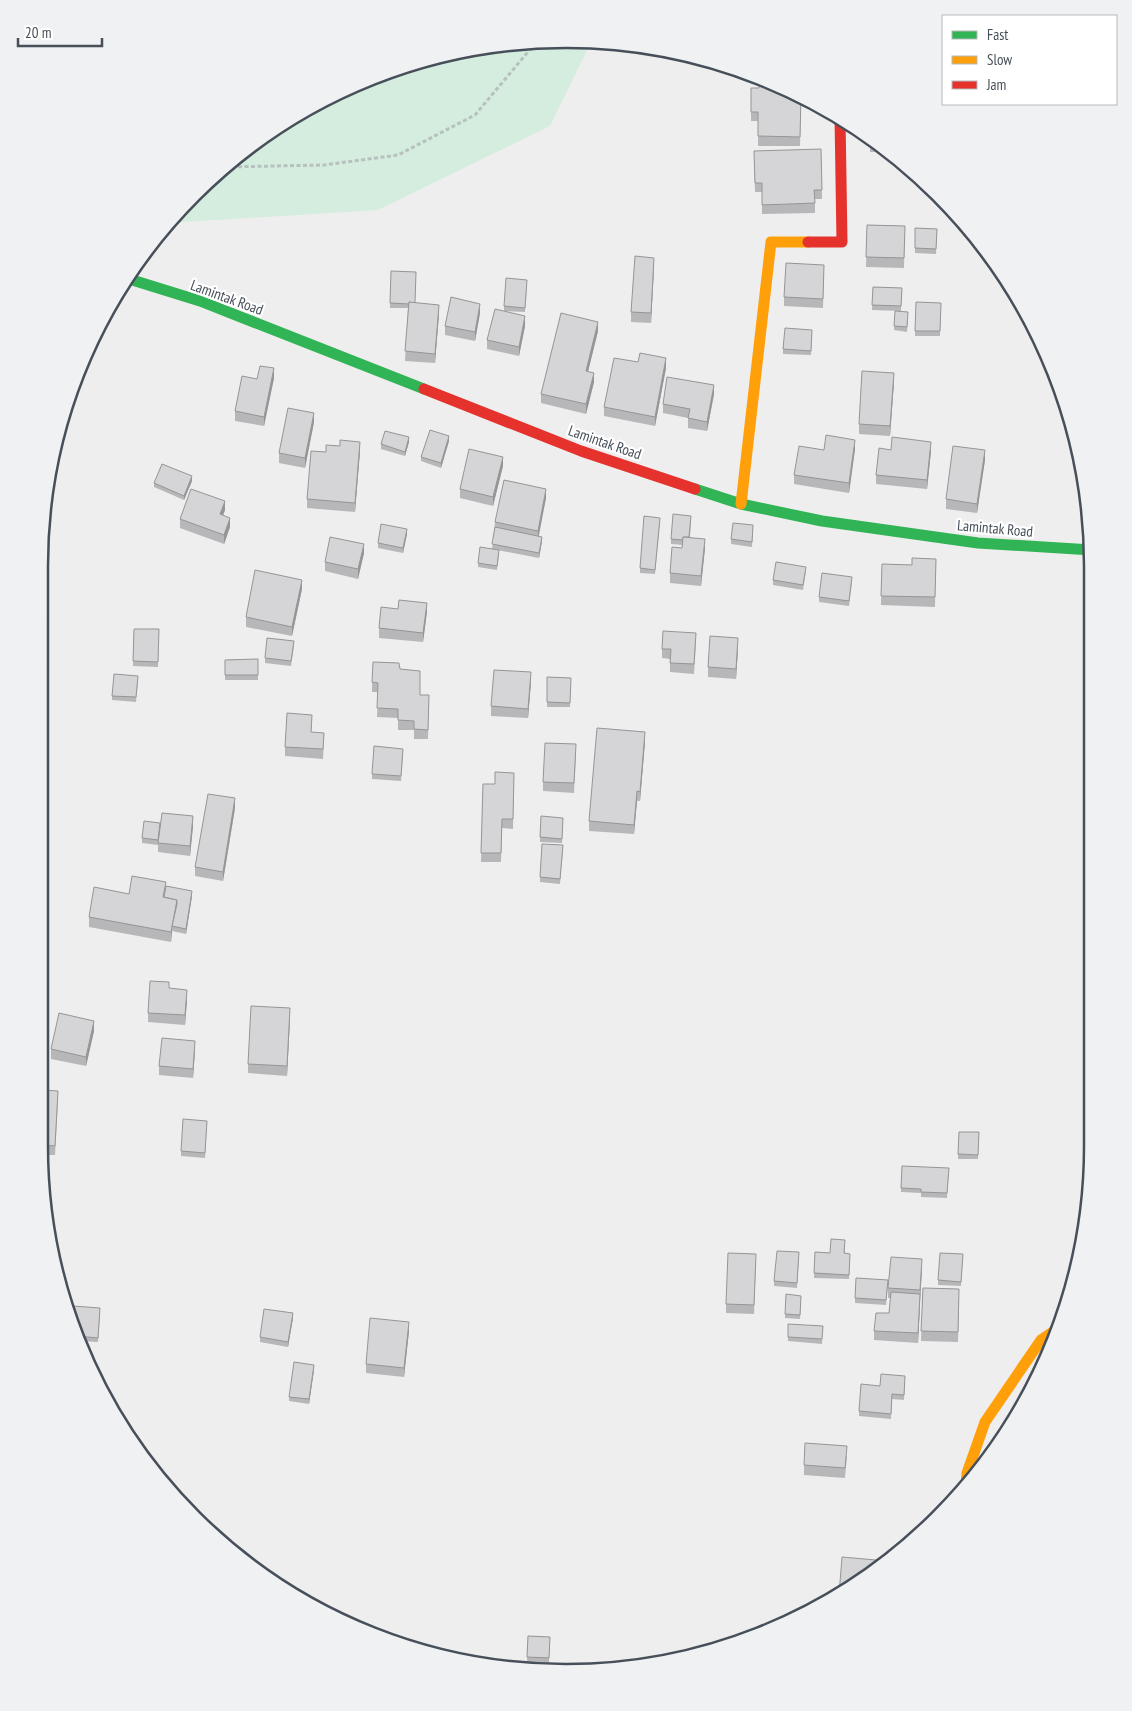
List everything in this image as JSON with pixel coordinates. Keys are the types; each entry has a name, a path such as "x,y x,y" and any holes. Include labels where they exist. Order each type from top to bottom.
{"main road":[{"path":"741,504 771,242 842,242 840,126"},
{"name":"Lamintak Road","path":"134,280 200,301 581,451 741,504 822,521 978,543 1084,549"},
{"path":"967,1474 985,1422 1041,1340 1048,1335"}],"path":[{"path":"236,167 324,164 398,155 475,115 530,49"}],"green space":[{"path":"532,49 588,49 550,126 378,210 178,222 224,176 278,135 337,101 368,87 399,75 465,57"}],"building":[{"path":"759,85 801,104 800,137 758,136 758,112 751,112 751,88 759,88"},
{"path":"821,149 822,190 814,190 815,203 762,205 762,183 755,183 754,151"},
{"path":"867,225 905,226 904,258 866,257"},
{"path":"915,228 937,229 936,249 915,248"},
{"path":"635,256 654,258 651,313 631,312"},
{"path":"786,263 824,265 823,299 784,297"},
{"path":"391,271 416,272 415,303 390,303"},
{"path":"506,278 527,280 525,308 504,306"},
{"path":"873,287 902,288 901,306 872,305"},
{"path":"451,297 480,304 475,332 445,326"},
{"path":"409,302 439,305 435,354 405,351"},
{"path":"916,302 941,303 940,331 915,331"},
{"path":"495,309 525,316 519,347 487,340"},
{"path":"895,311 908,312 907,327 894,326"},
{"path":"561,313 598,322 586,371 594,373 586,404 541,394"},
{"path":"785,328 812,330 811,351 783,349"},
{"path":"640,353 666,358 655,417 604,407 614,358 638,362"},
{"path":"260,366 274,368 264,417 235,411 242,376 257,379"},
{"path":"862,371 894,373 890,426 859,424"},
{"path":"667,377 714,385 707,422 688,418 690,409 663,404"},
{"path":"288,408 314,413 305,458 279,453"},
{"path":"430,430 449,436 441,463 421,457"},
{"path":"385,431 409,437 405,452 381,444"},
{"path":"826,435 855,440 849,483 794,475 799,446 824,450"},
{"path":"892,437 931,442 927,480 876,475 879,448 891,450"},
{"path":"340,440 360,442 355,503 307,499 311,451 326,452 326,445 340,446"},
{"path":"953,446 985,450 977,504 946,499"},
{"path":"469,449 503,457 493,497 460,489"},
{"path":"162,464 192,476 184,496 154,483"},
{"path":"504,480 546,489 538,531 495,522"},
{"path":"191,489 225,501 220,514 230,518 224,535 180,519"},
{"path":"673,514 691,516 689,537 683,537 683,540 671,539"},
{"path":"644,516 660,518 655,570 640,568"},
{"path":"733,523 753,525 752,542 731,539"},
{"path":"381,524 407,529 403,548 378,543"},
{"path":"495,527 542,537 539,553 492,544"},
{"path":"330,537 364,544 358,569 325,562"},
{"path":"683,537 705,539 701,576 670,573 672,547 682,548"},
{"path":"480,547 499,550 497,566 478,563"},
{"path":"912,558 936,559 935,597 881,596 882,564 912,565"},
{"path":"776,562 806,567 803,585 773,580"},
{"path":"255,570 302,580 292,627 246,617"},
{"path":"822,573 852,577 849,601 819,597"},
{"path":"399,600 427,603 423,633 379,628 381,607 398,609"},
{"path":"134,629 159,629 158,662 133,661"},
{"path":"663,631 696,633 694,664 670,663 671,649 662,649"},
{"path":"710,636 738,638 736,669 708,667"},
{"path":"267,638 294,641 291,661 265,658"},
{"path":"258,659 258,675 225,675 225,660"},
{"path":"373,662 399,663 400,669 420,671 420,695 429,695 428,730 414,729 414,721 398,720 398,709 377,708 378,683 372,682"},
{"path":"494,670 531,672 528,709 491,706"},
{"path":"114,674 138,676 136,697 112,696"},
{"path":"547,677 571,678 570,703 547,702"},
{"path":"287,713 312,715 311,732 324,733 323,749 285,747"},
{"path":"597,728 645,732 640,792 637,791 634,825 589,821"},
{"path":"545,743 576,744 574,783 543,782"},
{"path":"374,746 403,749 401,776 372,774"},
{"path":"495,772 514,773 513,819 502,819 501,853 481,853 483,784 495,784"},
{"path":"208,794 235,798 223,872 195,867"},
{"path":"162,813 193,816 190,846 158,843"},
{"path":"541,816 563,818 562,839 540,837"},
{"path":"144,821 160,823 158,840 142,838"},
{"path":"542,844 563,845 560,879 540,877"},
{"path":"132,876 166,882 163,897 177,900 171,932 89,917 94,887 129,894"},
{"path":"166,886 192,891 186,929 172,926 177,900 164,897"},
{"path":"150,981 169,982 169,988 187,990 185,1015 148,1013"},
{"path":"251,1006 290,1008 287,1066 248,1064"},
{"path":"59,1013 94,1021 86,1057 51,1049"},
{"path":"162,1038 195,1041 193,1069 159,1066"},
{"path":"48,1090 58,1091 55,1146 48,1145"},
{"path":"183,1119 207,1121 205,1153 181,1151"},
{"path":"959,1132 979,1132 978,1155 958,1154"},
{"path":"902,1166 949,1168 947,1193 921,1192 921,1189 901,1188"},
{"path":"831,1239 845,1240 844,1253 850,1254 849,1275 814,1273 815,1252 830,1253"},
{"path":"777,1251 799,1252 797,1283 774,1281"},
{"path":"728,1253 756,1254 754,1305 726,1304"},
{"path":"940,1253 963,1254 961,1282 938,1280"},
{"path":"891,1257 922,1259 920,1290 888,1288"},
{"path":"856,1278 888,1280 886,1300 855,1298"},
{"path":"923,1288 959,1289 958,1332 921,1331"},
{"path":"891,1292 920,1294 918,1333 874,1331 876,1313 889,1313"},
{"path":"786,1294 801,1296 800,1315 785,1314"},
{"path":"73,1306 100,1308 98,1338 85,1337"},
{"path":"264,1309 293,1313 288,1342 260,1337"},
{"path":"370,1318 409,1322 404,1368 366,1364"},
{"path":"788,1324 823,1326 822,1339 788,1337"},
{"path":"294,1362 314,1365 309,1399 289,1397"},
{"path":"881,1374 905,1376 904,1395 892,1394 891,1414 859,1411 861,1384 880,1386"},
{"path":"805,1443 847,1446 845,1468 804,1465"},
{"path":"842,1557 876,1560 854,1576 840,1585"},
{"path":"528,1636 550,1637 549,1658 527,1657"}],"traffic: fast":[{"path":"134,280 200,301 424,389"},
{"path":"695,489 741,504 822,521 978,543 1084,549"}],"traffic: slow":[{"path":"741,504 771,242 808,242"},
{"path":"967,1473 985,1422 1041,1340 1048,1335"}],"traffic: jam":[{"path":"808,242 842,242 840,126"},
{"path":"424,389 581,451 695,489"}]}
